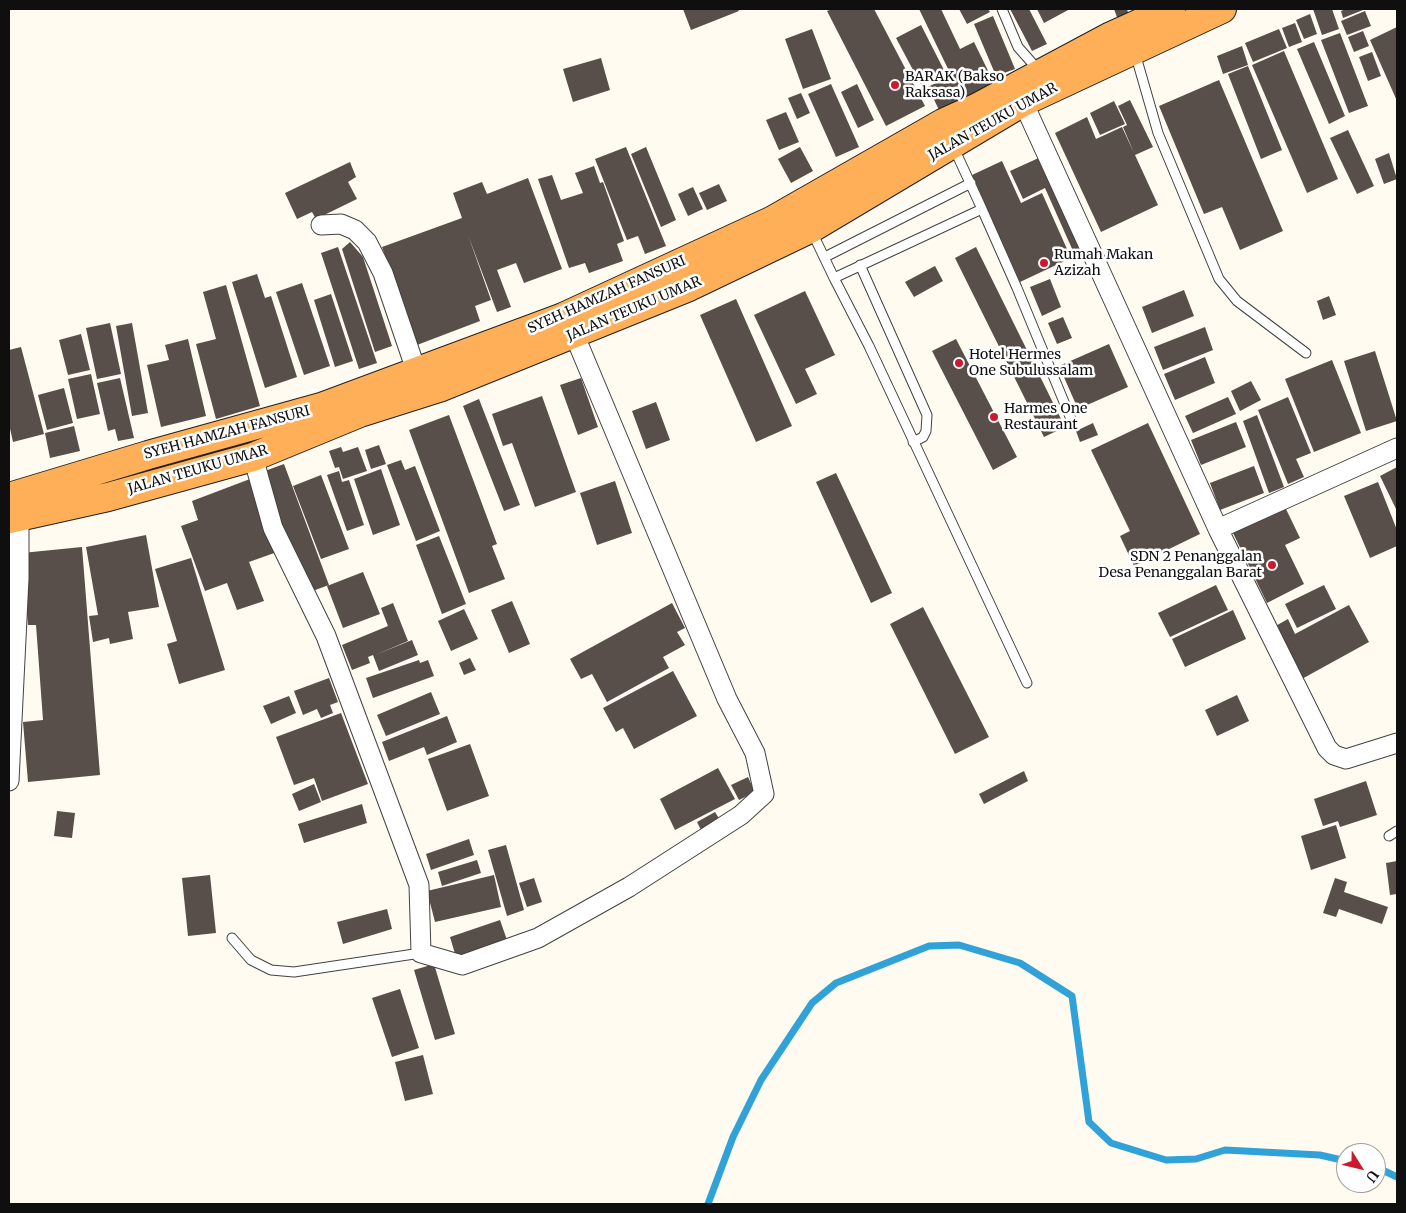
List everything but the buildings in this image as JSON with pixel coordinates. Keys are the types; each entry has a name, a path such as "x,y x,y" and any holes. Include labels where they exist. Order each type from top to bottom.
{"highway":[{"name":"SYEH HAMZAH FANSURI","path":"12,511 148,455 321,407 563,317 773,220 947,133 976,108 1109,37 1171,9"},
{"name":"JALAN TEUKU UMAR","path":"12,511 253,457 360,414 439,388 689,287 810,229 947,133 1024,102 1222,9"}],"street":[{"path":"1024,102 1218,529 1327,748 1334,755 1346,759 1397,744"},
{"path":"321,225 341,224 355,230 367,242 383,273 416,373"},
{"path":"253,457 273,528 326,636 419,885 422,953 462,965 538,938 653,871 741,815 764,794 755,753 727,698 574,334"},
{"path":"1218,529 1397,448"},
{"path":"9,781 20,578 12,511"}],"lane":[{"path":"1002,9 1018,47 1042,74"},
{"path":"1134,50 1158,133 1219,279 1236,301 1306,353"},
{"path":"947,133 1017,288 1071,419"},
{"path":"825,257 971,183"},
{"path":"834,278 907,246 982,209"},
{"path":"810,229 1027,683"},
{"path":"860,266 927,415 926,431 922,438 913,442"},
{"path":"232,938 251,960 271,970 279,971 294,972 422,953"}],"waterway":[{"path":"708,1204 733,1137 761,1080 812,1003 836,983 929,946 959,945 1020,963 1072,996 1089,1122 1111,1143 1166,1160 1196,1159 1225,1150 1320,1155 1336,1159"},
{"path":"1386,1172 1397,1177"}],"place":[{"name":"BARAK (Bakso Raksasa)","path":"895,85"},
{"name":"Rumah Makan Azizah","path":"1044,263"},
{"name":"Hotel Hermes One Subulussalam","path":"959,363"},
{"name":"Harmes One Restaurant","path":"994,417"},
{"name":"SDN 2 Penanggalan Desa Penanggalan Barat","path":"1272,565"}]}
